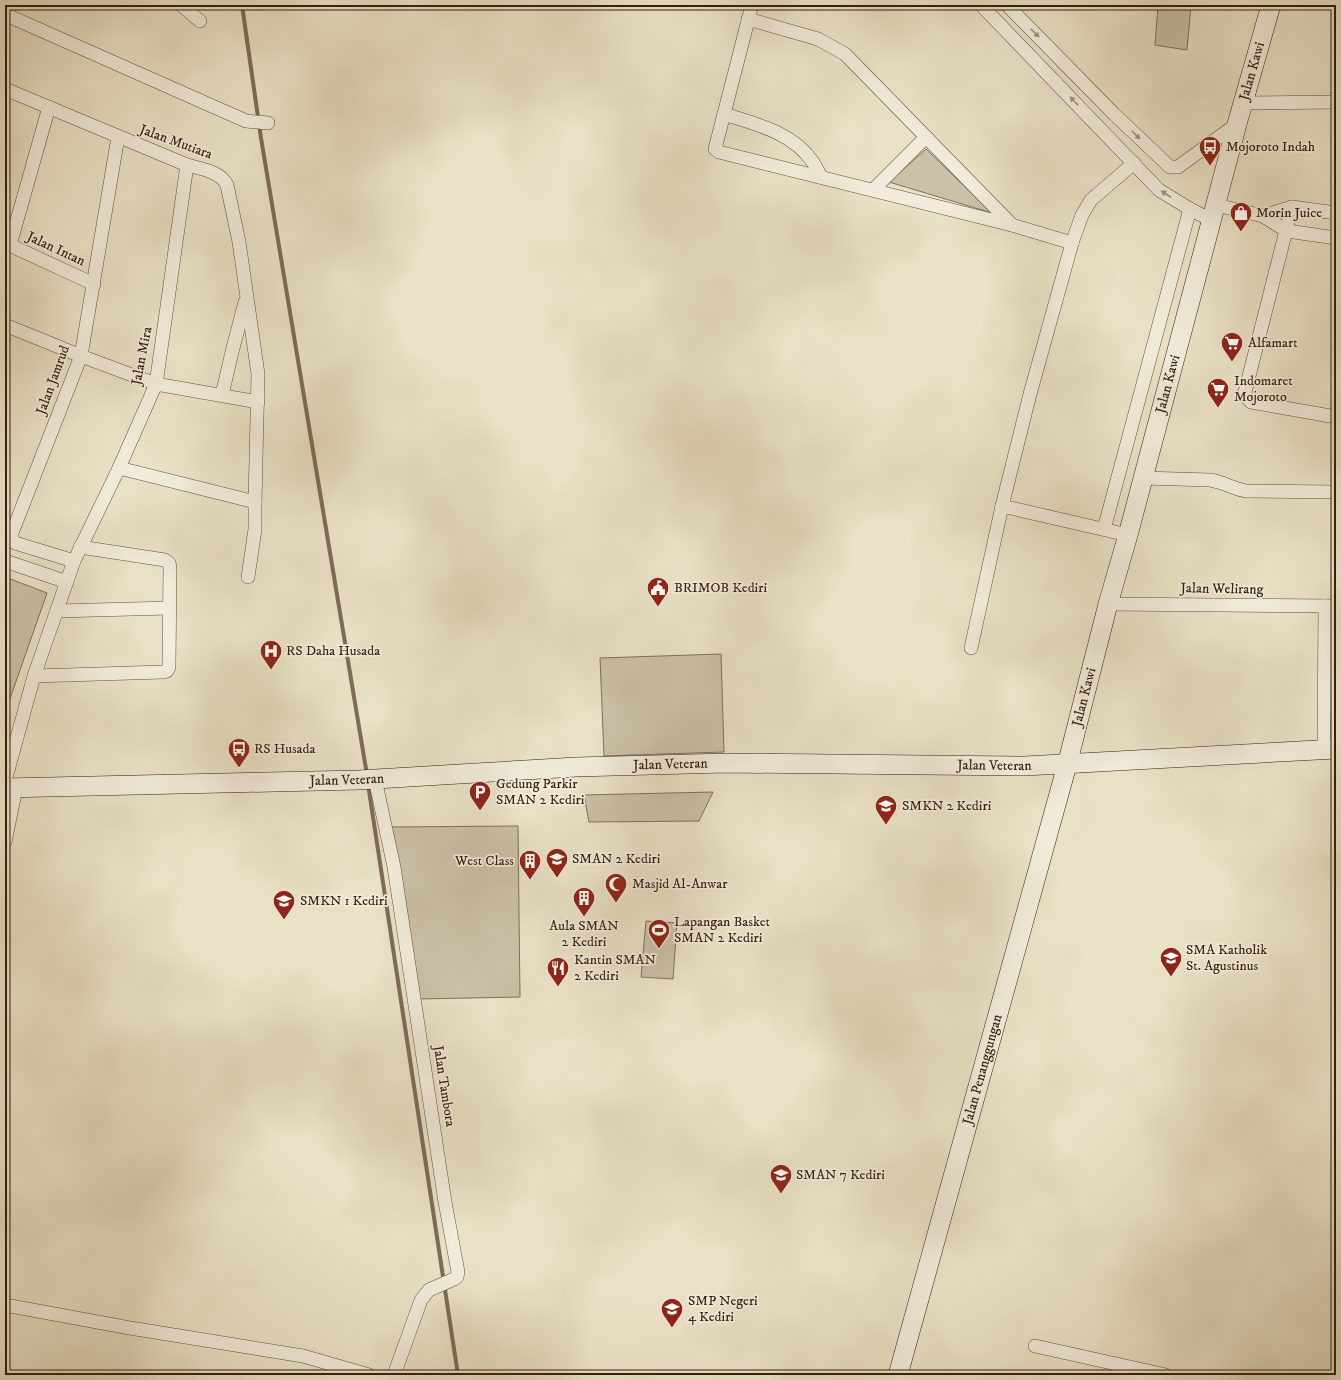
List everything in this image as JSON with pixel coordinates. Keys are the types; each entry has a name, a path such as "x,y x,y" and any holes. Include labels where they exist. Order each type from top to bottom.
{"main road":[{"name":"Jalan Kawi","path":"1067,765 1108,604 1128,535 1237,124 1271,5"},
{"name":"Jalan Veteran","path":"9,786 369,779 576,767 726,763 1026,766 1067,765 1330,749"},
{"name":"Jalan Penanggungan","path":"898,1375 1067,765"}],"street":[{"path":"181,5 200,21"},
{"path":"752,5 715,145 715,149 719,152 1012,225 1072,243"},
{"path":"981,5 1159,190 1190,209 1214,213 1264,216 1292,207 1336,213"},
{"path":"1007,5 1114,114 1166,164 1178,167 1237,124"},
{"path":"5,16 11,17 218,110 246,121 262,122"},
{"path":"748,19 818,39 845,54 1012,225"},
{"name":"Jalan Mutiara","path":"5,89 187,165 216,174 224,179 227,185 239,242 258,374 255,529 248,577"},
{"path":"1244,103 1336,102"},
{"path":"8,244 48,107"},
{"path":"724,114 775,131 799,147 812,161 821,177"},
{"path":"1100,128 1114,114"},
{"name":"Jalan Jamrud","path":"74,561 15,543 12,538 12,533 81,356 118,137"},
{"path":"873,190 926,137"},
{"path":"971,648 1002,506 1030,394 1072,243 1082,215 1091,200 1134,163"},
{"name":"Jalan Mira","path":"5,842 9,786 34,676 74,561 119,468 156,384 187,165"},
{"path":"1292,207 1245,392 1246,397 1251,402 1336,416"},
{"path":"1104,530 1190,209"},
{"path":"1264,216 1287,231 1336,238"},
{"name":"Jalan Intan","path":"8,244 94,284"},
{"name":"Jalan Mutiara","path":"222,395 247,297"},
{"path":"5,325 81,356 156,384 258,402"},
{"path":"119,468 255,502"},
{"path":"1143,478 1221,481 1239,490 1246,491 1336,492"},
{"path":"1002,506 1128,535"},
{"path":"34,676 167,671 169,665 169,563 165,560 80,547"},
{"path":"5,561 67,582"},
{"name":"Jalan Welirang","path":"1108,604 1330,606"},
{"path":"1330,606 1330,749"},
{"path":"57,611 169,608"},
{"name":"Jalan Tambora","path":"369,779 394,867 445,1202 458,1272 457,1277 426,1293 421,1300 394,1375"},
{"path":"5,1305 130,1328 303,1356 369,1375"},
{"path":"1035,1346 1166,1375"}],"shaded area":[{"path":"1158,5 1191,5 1187,50 1155,45"},
{"path":"926,149 992,213 889,182"},
{"path":"5,577 47,593 5,713"},
{"path":"721,654 724,752 604,756 600,658"},
{"path":"713,792 699,821 589,822 584,795"},
{"path":"518,826 520,997 418,999 391,827"},
{"name":"Lapangan Basket SMAN 2 Kediri","path":"646,921 677,923 673,979 641,977"}],"waterway":[{"path":"242,5 261,138 367,775"},
{"path":"368,784 458,1375"}],"place":[{"name":"Mojoroto Indah","path":"1210,166"},
{"name":"Morin Juice","path":"1241,232"},
{"name":"Alfamart","path":"1232,362"},
{"name":"Indomaret Mojoroto","path":"1218,408"},
{"name":"BRIMOB Kediri","path":"658,608"},
{"name":"RS Daha Husada","path":"271,670"},
{"name":"RS Husada","path":"239,768"},
{"name":"Gedung Parkir SMAN 2 Kediri","path":"480,812"},
{"name":"SMKN 2 Kediri","path":"886,826"},
{"name":"SMAN 2 Kediri","path":"557,878"},
{"name":"West Class","path":"530,880"},
{"name":"Masjid Al-Anwar","path":"616,904"},
{"name":"Aula SMAN 2 Kediri","path":"584,918"},
{"name":"SMKN 1 Kediri","path":"284,920"},
{"name":"Lapangan Basket SMAN 2 Kediri","path":"659,950"},
{"name":"SMA Katholik St. Agustinus","path":"1171,978"},
{"name":"Kantin SMAN 2 Kediri","path":"558,988"},
{"name":"SMAN 7 Kediri","path":"781,1194"},
{"name":"SMP Negeri 4 Kediri","path":"672,1328"}]}
